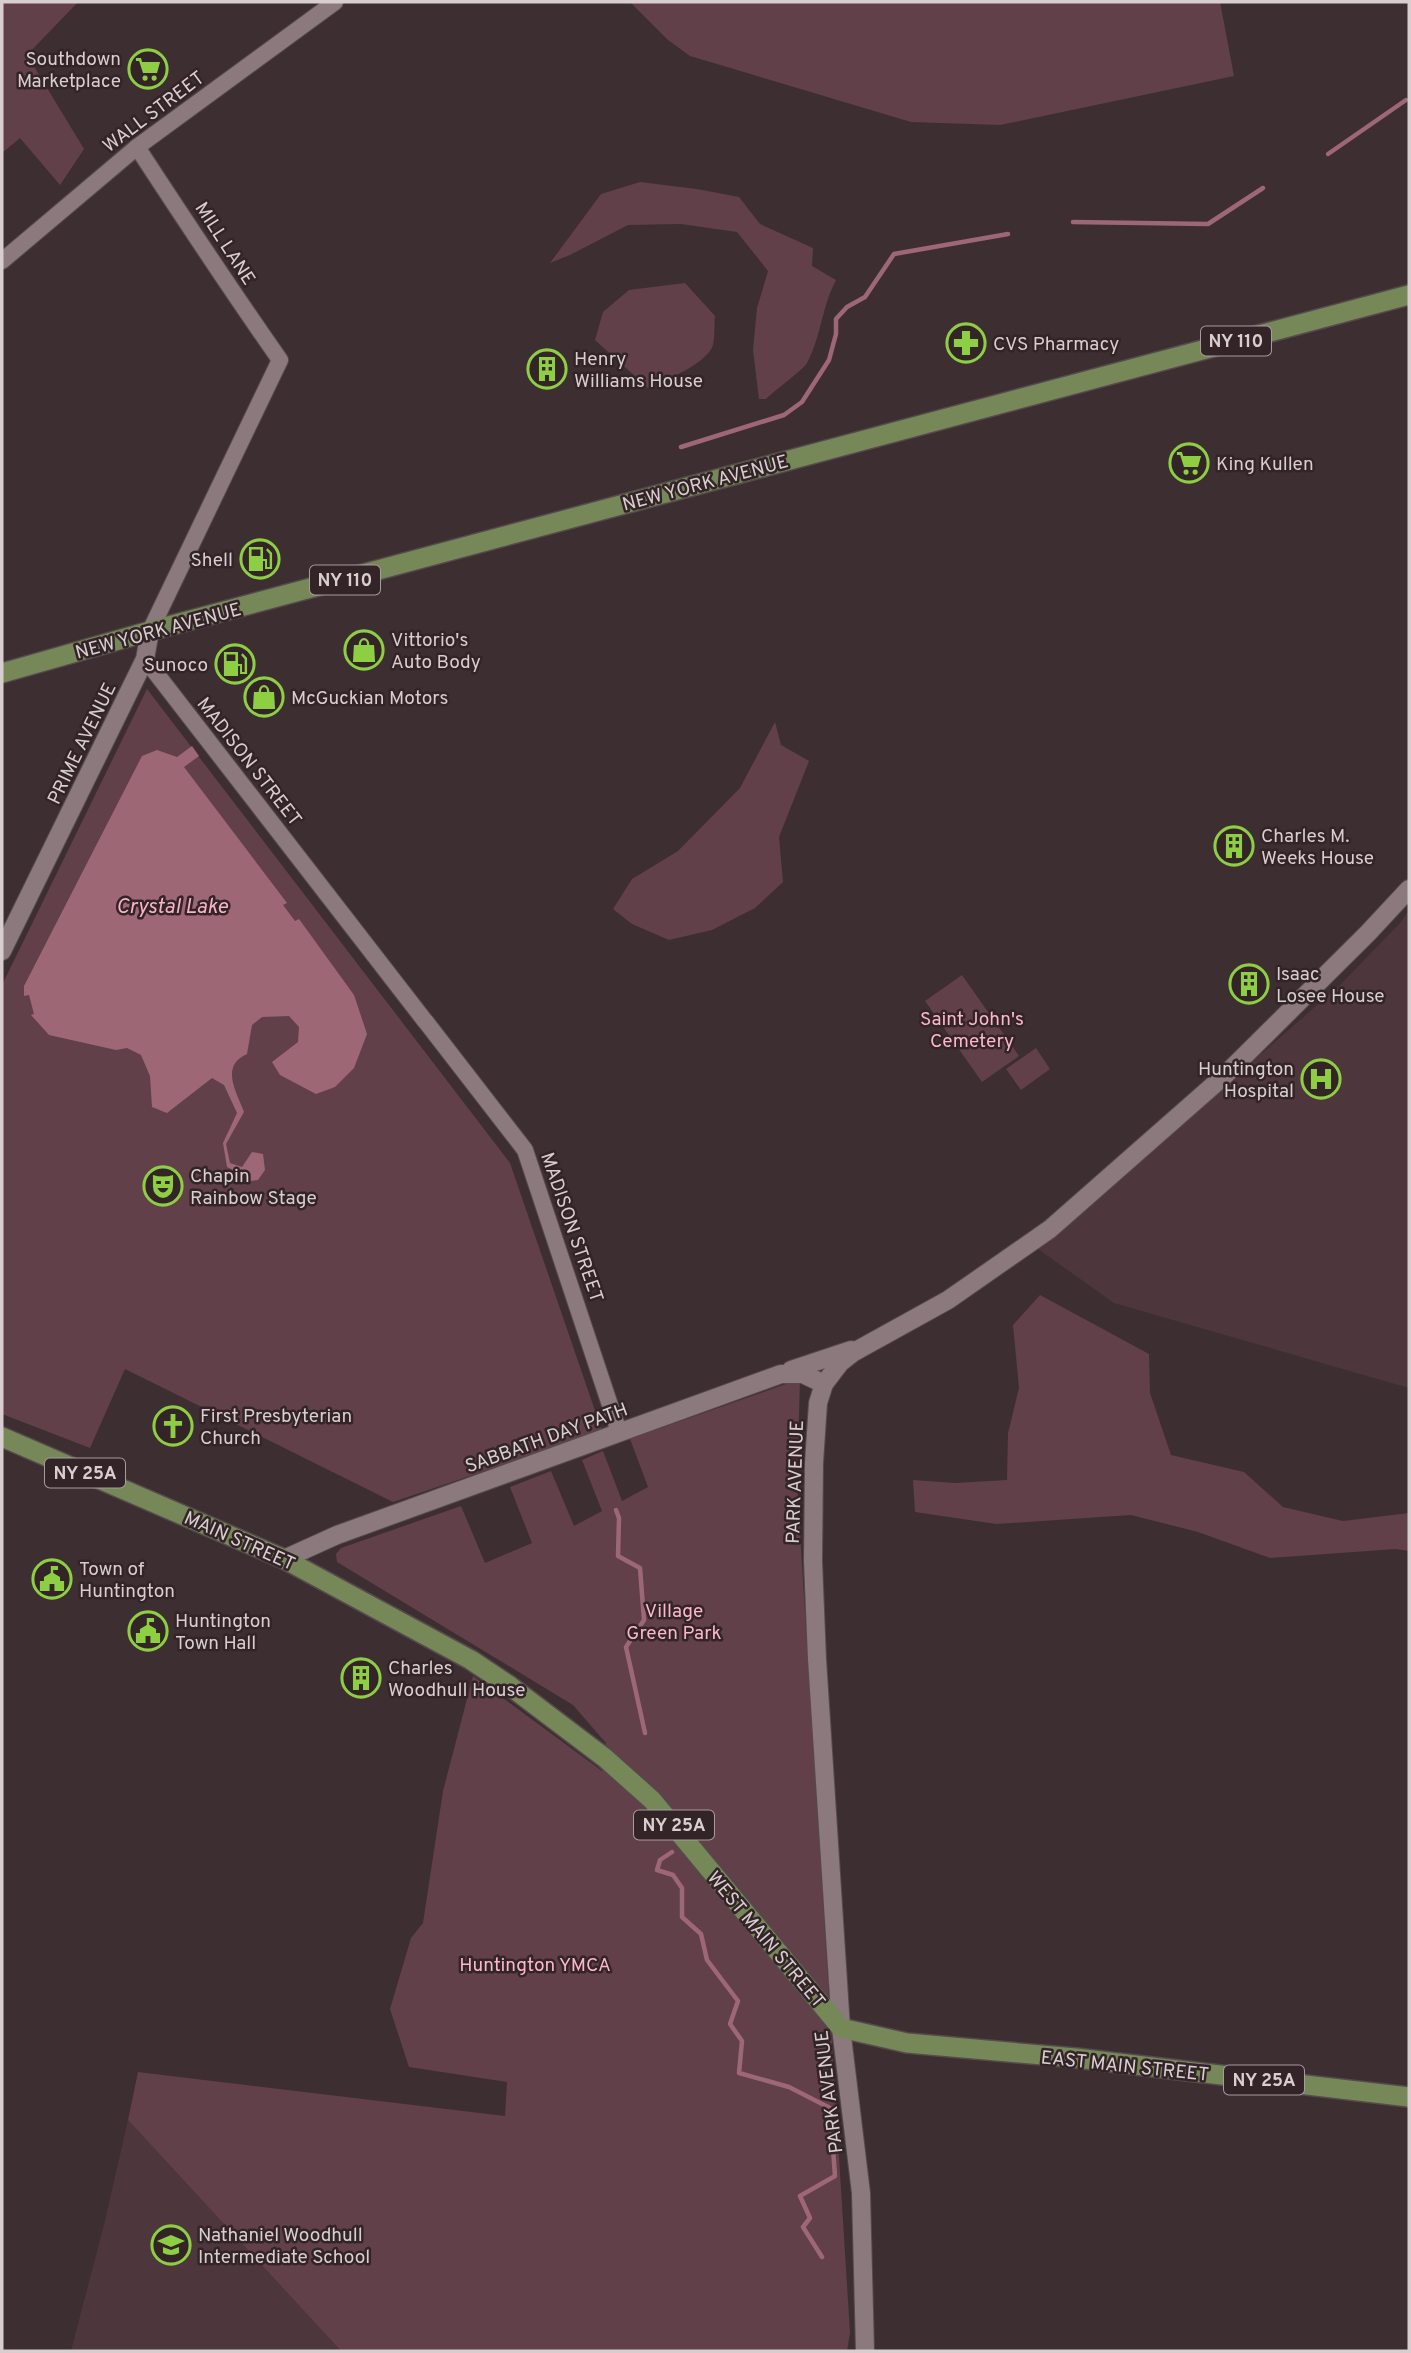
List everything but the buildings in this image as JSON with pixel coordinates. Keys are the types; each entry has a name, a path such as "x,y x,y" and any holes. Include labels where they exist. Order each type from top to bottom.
{"main road":[{"name":"NEW YORK AVENUE","path":"2,673 150,631 1409,295"},
{"name":"PRIME AVENUE","path":"2,951 145,659 150,631"},
{"path":"824,1384 840,1363 959,1294 1050,1229 1225,1075 1368,933 1409,888"},
{"path":"781,1374 867,1345"},
{"name":"SABBATH DAY PATH","path":"284,1559 337,1535 781,1374 803,1374 824,1384"},
{"name":"PARK AVENUE","path":"824,1384 818,1403 814,1463 814,1595 841,2028 862,2193 865,2351"},
{"name":"MAIN STREET","path":"2,1437 284,1559 471,1660"},
{"name":"WEST MAIN STREET","path":"471,1660 558,1720 652,1800 841,2028"},
{"name":"EAST MAIN STREET","path":"841,2028 908,2043 1076,2058 1409,2097"}],"street":[{"name":"WALL STREET","path":"2,261 137,147 335,2"},
{"name":"MILL LANE","path":"137,147 280,360"},
{"name":"PRIME AVENUE","path":"150,631 280,360"},
{"name":"MADISON STREET","path":"145,659 525,1150 619,1432"}],"shaded area":[{"name":"Huntington Hospital","path":"1409,910 1409,1388 1114,1303 1038,1249 1340,985 1402,921"},
{"name":"Nathaniel Woodhull Intermediate School","path":"128,2120 341,2351 71,2351"}],"green space":[{"path":"2,2 78,2 27,55 84,149 60,185 20,138 2,153"},
{"path":"630,2 1220,2 1234,76 1000,125 911,122 690,56 668,40"},
{"path":"640,182 739,197 760,224 813,248 812,266 836,280 807,363 766,399 759,399 753,350 757,308 768,271 737,232 681,224 628,225 550,263 601,194"},
{"path":"685,283 715,316 713,345 694,365 648,388 595,340 603,312 629,290"},
{"path":"147,689 510,1163 602,1431 393,1502 125,1369 90,1448 2,1414 2,985"},
{"path":"775,722 781,745 809,761 779,837 783,882 755,908 712,930 669,940 632,924 613,909 632,879 678,851 740,788"},
{"name":"Saint John's Cemetery","path":"962,975 1019,1056 982,1082 925,1001"},
{"path":"1036,1048 1050,1069 1021,1090 1006,1069"},
{"path":"1040,1295 1149,1354 1150,1393 1171,1455 1244,1472 1283,1507 1343,1521 1409,1513 1409,1551 1396,1549 1270,1558 1198,1532 1131,1515 996,1524 915,1512 913,1480 955,1483 1007,1480 1008,1433 1019,1388 1013,1325"},
{"path":"800,1379 797,1485 850,2333 847,2351 341,2351 128,2120 138,2072 505,2116 507,2082 409,2067 390,2009 411,1938 423,1923 443,1791 473,1676 602,1771 606,1743 573,1705 337,1562 336,1554 341,1548 461,1506 485,1563 532,1543 510,1487 551,1471 574,1526 602,1511 582,1460 603,1451 622,1501 648,1487 630,1439"}],"water":[{"name":"Crystal Lake","path":"192,746 199,756 184,767 287,903 283,905 295,921 299,919 354,995 367,1034 354,1068 335,1087 316,1094 280,1075 272,1062 298,1042 299,1027 289,1016 262,1017 252,1025 247,1054 234,1065 232,1072 234,1088 244,1112 226,1144 230,1163 242,1167 252,1152 263,1154 265,1170 258,1180 243,1182 239,1173 227,1167 223,1143 237,1113 224,1085 212,1078 167,1113 152,1107 150,1076 141,1055 127,1048 116,1050 49,1035 31,1015 34,1014 29,995 24,996 24,986 142,756 157,750 177,757"}],"waterway":[{"path":"1328,154 1406,100"},
{"path":"1073,222 1208,224 1263,188"},
{"path":"681,447 784,415 802,402 829,360 836,334 836,319 847,307 865,297 894,254 1008,234"},
{"path":"616,1510 619,1518 618,1556 640,1568 644,1620 626,1647 645,1733"},
{"path":"672,1852 660,1860 657,1870 673,1875 682,1888 682,1917 701,1934 707,1960 738,2001 730,2024 742,2041 739,2073 789,2087 830,2108 835,2176 800,2196 810,2218 803,2227 822,2257"}],"place":[{"name":"Southdown Marketplace","path":"148,69"},
{"name":"CVS Pharmacy","path":"966,343"},
{"name":"Henry Williams House","path":"547,369"},
{"name":"King Kullen","path":"1189,463"},
{"name":"Shell","path":"260,559"},
{"name":"Vittorio's Auto Body","path":"364,650"},
{"name":"Sunoco","path":"235,664"},
{"name":"McGuckian Motors","path":"264,697"},
{"name":"Charles M. Weeks House","path":"1234,846"},
{"name":"Isaac Losee House","path":"1249,984"},
{"name":"Huntington Hospital","path":"1321,1079"},
{"name":"Chapin Rainbow Stage","path":"163,1186"},
{"name":"First Presbyterian Church","path":"173,1426"},
{"name":"Town of Huntington","path":"52,1579"},
{"name":"Huntington Town Hall","path":"148,1631"},
{"name":"Charles Woodhull House","path":"361,1678"},
{"name":"Nathaniel Woodhull Intermediate School","path":"171,2245"}],"park label":[{"name":"Village Green Park","path":"674,1621"},
{"name":"Huntington YMCA","path":"535,1964"}]}
